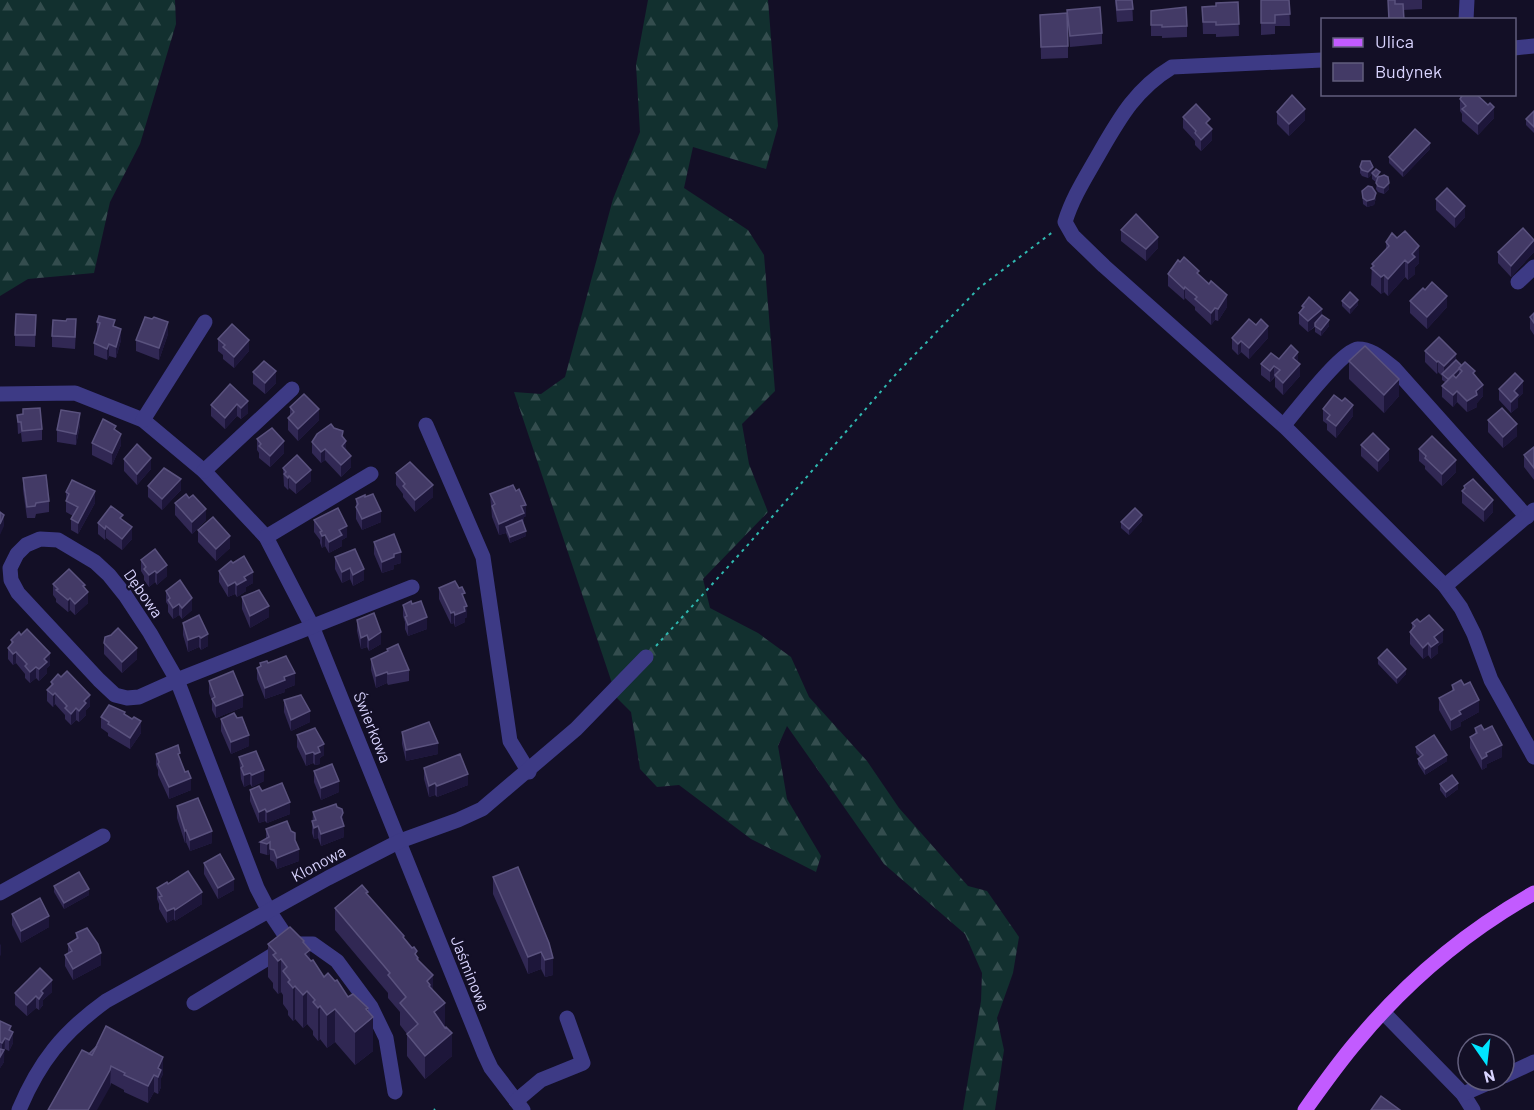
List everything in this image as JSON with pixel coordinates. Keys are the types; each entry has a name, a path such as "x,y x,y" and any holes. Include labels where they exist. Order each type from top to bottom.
{"main road":[{"path":"1305,1110 1337,1065 1383,1012 1456,945 1534,893"}],"street":[{"path":"1466,18 1467,0"},
{"path":"1516,48 1534,46"},
{"path":"1321,60 1172,67 1154,78 1124,111 1071,203 1065,222 1073,236 1104,266 1284,425 1446,586 1461,608 1474,634 1491,680 1534,757"},
{"path":"1518,282 1534,267"},
{"path":"143,420 205,322"},
{"path":"1284,425 1350,351 1372,351 1394,368 1530,514 1446,586"},
{"path":"204,471 292,389"},
{"name":"Świerkowa","path":"0,394 75,393 143,420 204,471 266,537 312,626 400,841"},
{"path":"426,425 483,557 510,741 529,772"},
{"path":"266,537 371,474"},
{"name":"Dębowa","path":"177,680 139,697 128,698 115,695 18,594 11,580 10,568 17,554 26,545 40,539 58,540 95,562 109,575 125,596 177,680 257,888 291,944"},
{"path":"177,680 412,587"},
{"name":"Klonowa","path":"19,1110 30,1082 49,1053 85,1016 106,1001 400,841 482,809 529,772 576,729 646,657"},
{"path":"0,892 103,836"},
{"name":"Jaśminowa","path":"400,841 484,1053 491,1068 519,1106"},
{"path":"194,1003 291,944 313,944 337,961 371,1007 386,1038 395,1092"},
{"path":"1383,1012 1463,1094 1473,1110"},
{"path":"519,1106 541,1080 583,1063 567,1018"},
{"path":"1516,1070 1534,1062"},
{"path":"1463,1094 1468,1092"}],"path":[{"path":"646,657 746,547 896,374 970,297 1065,222"}],"green space":[{"path":"0,0 175,0 176,24 140,144 110,202 94,273 28,279 0,296"},
{"path":"648,0 768,0 778,126 766,169 693,147 684,188 748,230 764,255 775,391 742,424 749,464 768,512 703,579 710,608 758,633 791,657 809,697 867,761 899,808 968,886 987,891 1019,937 1013,973 997,1018 1004,1050 995,1110 963,1110 981,1001 982,973 965,934 884,864 787,726 778,746 787,799 821,856 816,872 751,839 679,785 657,787 640,769 631,712 617,698 514,392 541,394 565,377 613,199 640,132 636,65"}],"building":[{"path":"1116,0 1132,0 1133,9 1117,10"},
{"path":"1261,0 1289,0 1290,14 1275,15 1275,23 1261,23"},
{"path":"1388,0 1395,0 1395,4 1403,4 1404,18 1389,18"},
{"path":"1238,2 1239,24 1216,25 1216,22 1203,22 1202,7 1216,6 1216,3"},
{"path":"1100,7 1102,33 1070,36 1067,10"},
{"path":"1186,7 1187,26 1151,25 1151,11"},
{"path":"1067,13 1068,46 1041,47 1040,15"},
{"path":"1292,95 1305,109 1289,124 1277,112"},
{"path":"1462,96 1478,96 1494,107 1478,124 1462,109 1466,106 1460,99"},
{"path":"1196,104 1210,119 1206,123 1212,129 1201,140 1183,117"},
{"path":"1534,111 1534,127 1526,119"},
{"path":"1415,129 1430,143 1403,171 1389,157"},
{"path":"1362,161 1370,161 1373,167 1368,172 1360,167"},
{"path":"1376,169 1380,172 1376,177 1372,173"},
{"path":"1384,175 1388,177 1389,183 1384,188 1376,183 1378,177"},
{"path":"1368,186 1372,187 1376,193 1374,199 1367,201 1363,198 1362,191"},
{"path":"1447,188 1465,206 1455,217 1436,199"},
{"path":"1136,214 1158,237 1146,249 1121,230"},
{"path":"1523,228 1534,240 1511,266 1498,252"},
{"path":"1405,231 1419,246 1412,254 1415,257 1408,263 1405,260 1388,279 1384,275 1381,277 1371,268 1374,266 1372,264 1389,246 1386,242 1392,233 1397,238"},
{"path":"1184,257 1209,284 1211,281 1227,295 1218,309 1215,308 1211,313 1195,299 1197,297 1185,287 1184,289 1168,274 1178,260 1180,262"},
{"path":"1432,282 1447,296 1427,317 1410,301"},
{"path":"1350,292 1358,300 1350,308 1342,301"},
{"path":"1309,297 1322,309 1308,321 1299,313"},
{"path":"16,314 36,315 35,335 15,335"},
{"path":"1322,315 1329,320 1321,330 1315,326 1315,323"},
{"path":"99,316 115,320 113,326 121,329 116,347 109,344 107,349 94,343 100,323 97,322"},
{"path":"145,317 152,319 154,317 168,322 159,348 136,340"},
{"path":"76,319 75,337 52,336 53,320 66,321"},
{"path":"1249,319 1256,325 1261,319 1268,326 1249,348 1241,341 1238,344 1232,338"},
{"path":"232,324 249,340 234,357 218,339"},
{"path":"1439,337 1456,354 1444,366 1425,351"},
{"path":"1291,345 1298,352 1293,358 1300,364 1283,383 1275,375 1280,370 1274,366 1270,371 1261,364 1271,353 1279,359"},
{"path":"1365,346 1399,379 1384,395 1349,361"},
{"path":"1456,360 1462,366 1448,379 1442,374"},
{"path":"264,361 276,371 265,383 253,372"},
{"path":"1465,362 1475,371 1473,373 1483,385 1476,391 1477,395 1467,401 1457,391 1453,395 1442,386 1453,375 1456,378 1462,371 1459,368"},
{"path":"1515,373 1523,381 1514,391 1518,395 1511,402 1499,389"},
{"path":"230,384 248,401 241,408 237,404 225,418 211,405"},
{"path":"304,394 319,409 298,429 288,418 294,412 290,407"},
{"path":"1334,395 1342,401 1345,398 1353,405 1336,426 1327,419 1330,415 1323,409"},
{"path":"40,408 42,429 22,431 17,415 23,414 23,409"},
{"path":"1502,408 1517,424 1503,437 1488,420"},
{"path":"61,410 80,413 76,434 57,430"},
{"path":"103,419 116,426 114,429 121,434 112,453 92,443"},
{"path":"331,424 334,428 343,431 342,436 346,441 342,446 351,456 341,465 325,449 321,452 312,442 317,434"},
{"path":"272,428 284,441 270,456 259,446 261,444 257,439"},
{"path":"1373,433 1389,449 1378,461 1361,445"},
{"path":"1432,436 1456,460 1442,474 1419,449"},
{"path":"137,444 151,458 137,474 124,459"},
{"path":"1534,447 1534,468 1524,455"},
{"path":"297,455 311,470 296,483 284,474 286,472 283,468"},
{"path":"410,462 433,485 415,500 396,473"},
{"path":"164,468 181,479 162,499 148,486"},
{"path":"46,475 49,501 27,507 23,478"},
{"path":"1473,479 1493,500 1484,510 1462,491 1464,486"},
{"path":"72,480 95,491 78,523 71,519 78,507 66,501 69,494 66,492"},
{"path":"513,485 516,491 519,489 526,505 521,506 524,513 499,524 492,506 495,504 490,494"},
{"path":"186,494 189,498 193,495 206,509 192,522 175,503"},
{"path":"373,494 381,511 362,519 356,507 358,504 356,499"},
{"path":"111,506 123,515 120,518 132,527 122,539 106,526 105,529 98,523"},
{"path":"338,508 347,526 339,530 342,535 329,542 325,535 322,536 320,532 322,531 314,520"},
{"path":"1135,508 1142,515 1129,529 1121,522"},
{"path":"0,512 4,515 0,524"},
{"path":"213,517 230,536 216,549 198,530"},
{"path":"522,520 526,531 510,537 506,527"},
{"path":"394,534 401,552 382,562 374,542"},
{"path":"155,549 167,565 157,573 155,571 149,575 141,560"},
{"path":"355,549 364,569 353,575 350,568 342,572 335,557"},
{"path":"244,556 253,572 244,577 246,580 237,585 235,582 228,586 219,571 231,561 233,563"},
{"path":"69,569 85,585 83,586 88,592 75,604 70,598 68,600 56,590 58,589 53,584"},
{"path":"180,580 192,598 182,608 179,604 173,608 166,591"},
{"path":"455,581 465,593 462,594 467,606 464,607 465,611 455,615 454,612 451,613 439,588"},
{"path":"259,590 269,606 250,616 242,597"},
{"path":"411,601 412,604 421,601 427,617 408,625 403,605"},
{"path":"374,613 381,632 369,640 367,635 361,638 357,620"},
{"path":"199,615 208,634 201,638 199,636 188,640 183,623"},
{"path":"1429,615 1443,630 1434,637 1438,642 1431,647 1428,643 1423,648 1410,632 1415,626 1412,623 1417,619 1420,622"},
{"path":"118,628 137,648 122,662 104,643 105,637"},
{"path":"27,629 50,653 44,659 47,662 39,669 36,667 30,672 25,666 27,664 16,652 13,654 8,648 13,642 11,640 19,632 21,635"},
{"path":"398,644 409,670 388,674 387,672 376,676 371,659"},
{"path":"1387,649 1406,669 1397,678 1378,658"},
{"path":"286,656 295,673 265,688 257,668 261,666 260,663 267,661 268,663"},
{"path":"67,671 90,695 79,711 76,708 71,714 55,693 53,695 47,690 58,674 61,677"},
{"path":"233,671 243,695 216,706 212,699 215,697 209,681"},
{"path":"1461,680 1464,685 1470,682 1479,700 1459,711 1461,714 1451,720 1439,698 1454,690 1452,685"},
{"path":"301,695 310,711 291,720 284,700"},
{"path":"109,705 125,712 124,714 132,719 134,717 141,721 130,738 101,717"},
{"path":"234,713 237,718 242,717 249,735 231,742 221,719"},
{"path":"429,722 438,743 406,750 402,732"},
{"path":"1481,725 1484,730 1492,726 1502,745 1486,753 1487,756 1482,759 1470,737 1477,733 1475,728"},
{"path":"315,728 324,744 318,747 320,752 306,754 297,735"},
{"path":"1434,735 1447,755 1425,769 1418,759 1423,755 1416,747"},
{"path":"178,745 180,753 178,754 185,772 188,771 191,778 169,787 158,764 156,754"},
{"path":"256,751 264,770 252,775 250,773 244,775 239,757"},
{"path":"460,754 468,774 437,786 435,783 429,786 424,768"},
{"path":"332,764 339,781 321,788 314,771"},
{"path":"1452,775 1458,783 1446,792 1440,784"},
{"path":"282,783 290,802 267,812 265,809 259,812 250,790 259,786 262,791"},
{"path":"198,798 212,831 190,840 177,806"},
{"path":"336,804 342,809 341,817 344,826 321,834 318,826 314,828 312,821 316,820 313,812"},
{"path":"287,821 291,831 295,833 299,849 277,858 274,850 270,849 270,842 267,844 260,842 269,837 266,829"},
{"path":"220,854 234,879 218,888 204,863"},
{"path":"518,867 553,958 545,960 541,952 528,957 493,877"},
{"path":"188,871 202,892 175,910 174,908 167,911 157,888"},
{"path":"79,872 89,889 64,903 54,886"},
{"path":"362,885 368,892 366,893 417,951 415,954 417,959 433,975 427,981 429,986 445,1003 434,1012 445,1028 452,1033 425,1056 407,1034 418,1024 400,1003 406,997 388,975 390,973 335,908"},
{"path":"40,898 49,916 21,931 12,914"},
{"path":"290,927 304,941 310,950 305,954 311,961 313,960 324,977 328,973 335,981 337,980 348,997 353,994 368,1008 366,1009 373,1017 355,1032 335,1009 327,1015 320,1006 318,1008 313,1002 315,1000 307,991 303,995 288,982 290,980 283,971 287,967 281,959 278,961 273,955 276,953 268,944"},
{"path":"87,928 101,953 73,969 65,955 72,951 68,944 78,938 76,933"},
{"path":"40,968 52,980 41,991 43,993 39,999 36,996 27,1005 15,993"},
{"path":"0,1021 11,1026 9,1030 13,1032 9,1040 5,1038 2,1043 0,1042"},
{"path":"106,1026 163,1057 158,1068 161,1070 158,1077 154,1075 148,1086 111,1066 88,1110 48,1110 82,1050 92,1055"},
{"path":"1381,1096 1400,1110 1371,1110"}]}
